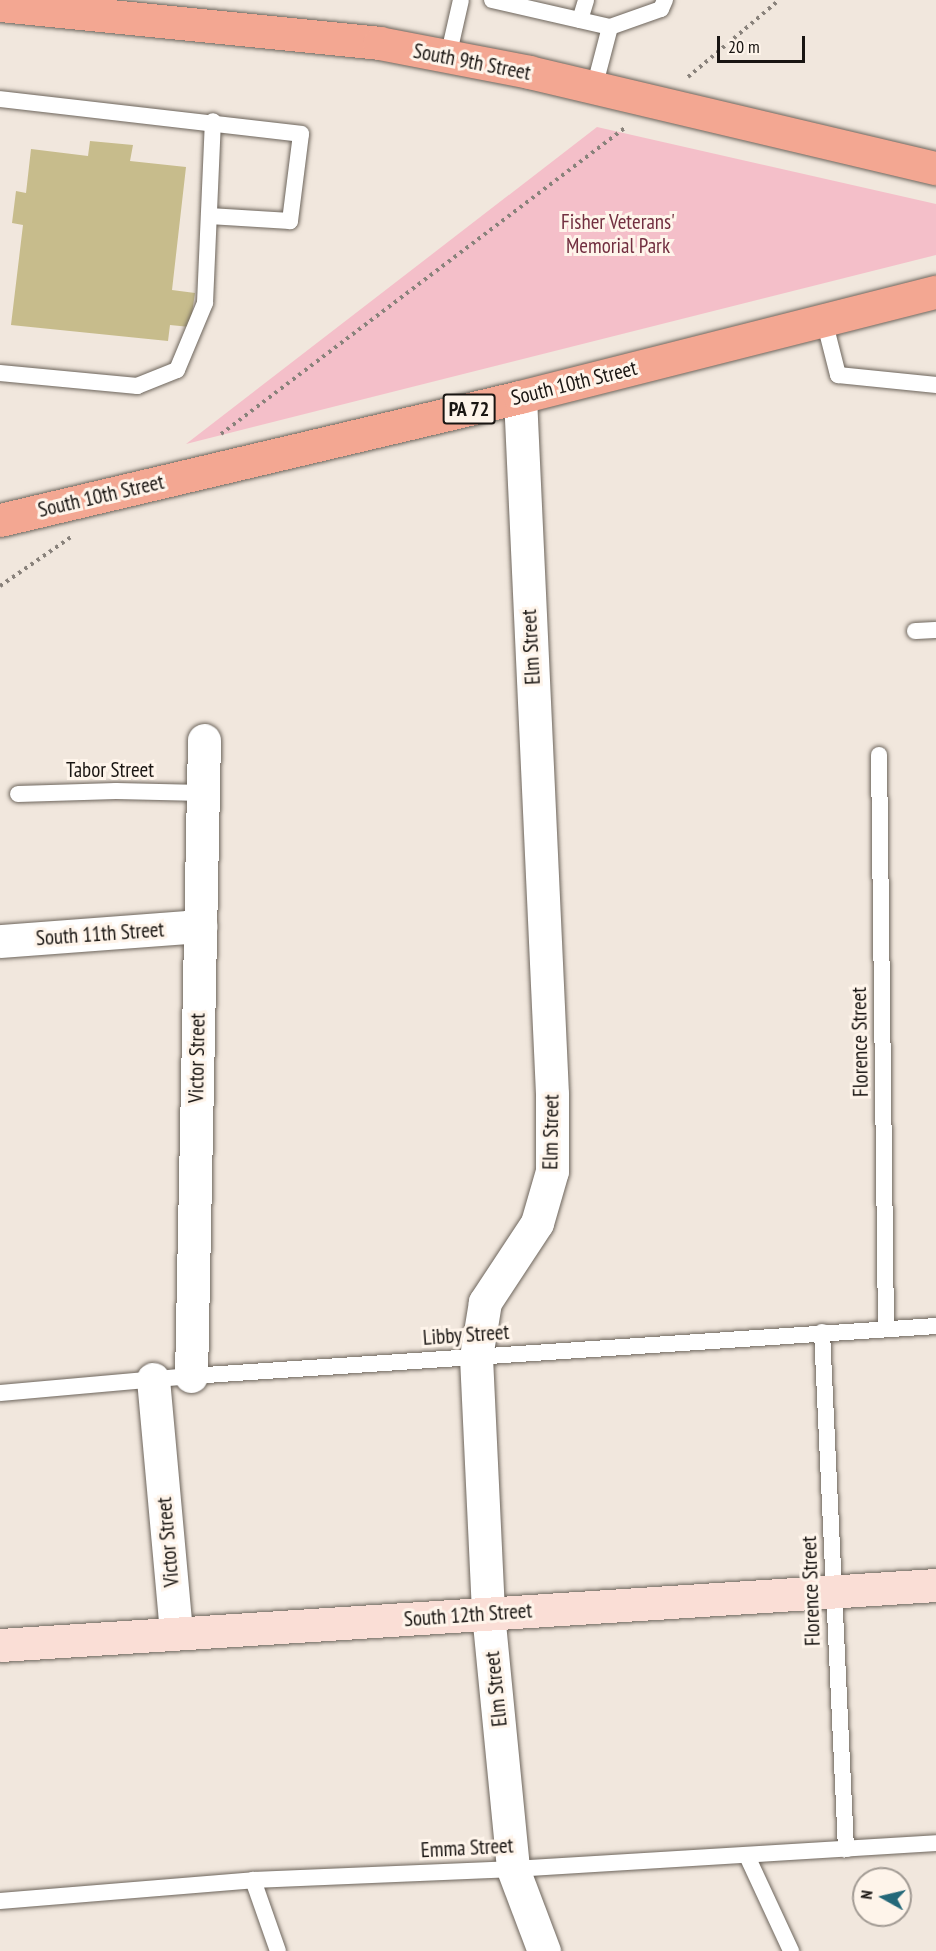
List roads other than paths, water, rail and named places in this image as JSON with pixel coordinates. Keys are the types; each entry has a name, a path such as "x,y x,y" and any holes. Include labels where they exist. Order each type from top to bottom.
{"highway":[{"name":"South 9th Street","path":"0,5 379,43 594,88 936,168"},
{"name":"South 10th Street","path":"0,520 520,397 936,292"}],"main road":[{"name":"South 12th Street","path":"0,1644 936,1586"}],"street":[{"name":"Elm Street","path":"520,397 552,1094 552,1171 537,1223 485,1302 476,1357 488,1614 513,1869 544,1951"},
{"name":"Victor Street","path":"191,1376 204,740"},
{"name":"South 11th Street","path":"0,941 200,926"},
{"name":"Victor Street","path":"153,1379 176,1633"}],"lane":[{"path":"448,57 461,0"},
{"path":"492,0 546,6 580,20 610,27 661,9 665,0"},
{"path":"580,20 586,0"},
{"path":"594,88 610,27"},
{"path":"0,99 213,121 301,134 290,220 209,216"},
{"path":"0,373 137,386 177,369 205,303 213,121"},
{"path":"824,320 838,375 936,385"},
{"path":"915,631 936,630"},
{"name":"Florence Street","path":"879,756 886,1328"},
{"name":"Tabor Street","path":"18,794 116,791 203,794"},
{"name":"Libby Street","path":"0,1393 191,1376 936,1326"},
{"name":"Florence Street","path":"822,1332 832,1592 846,1849"},
{"name":"Emma Street","path":"0,1901 253,1880 513,1869 936,1843"},
{"path":"747,1856 791,1951"},
{"path":"253,1880 278,1951"}],"park label":[{"name":"Fisher Veterans' Memorial Park","path":"618,234"}]}
